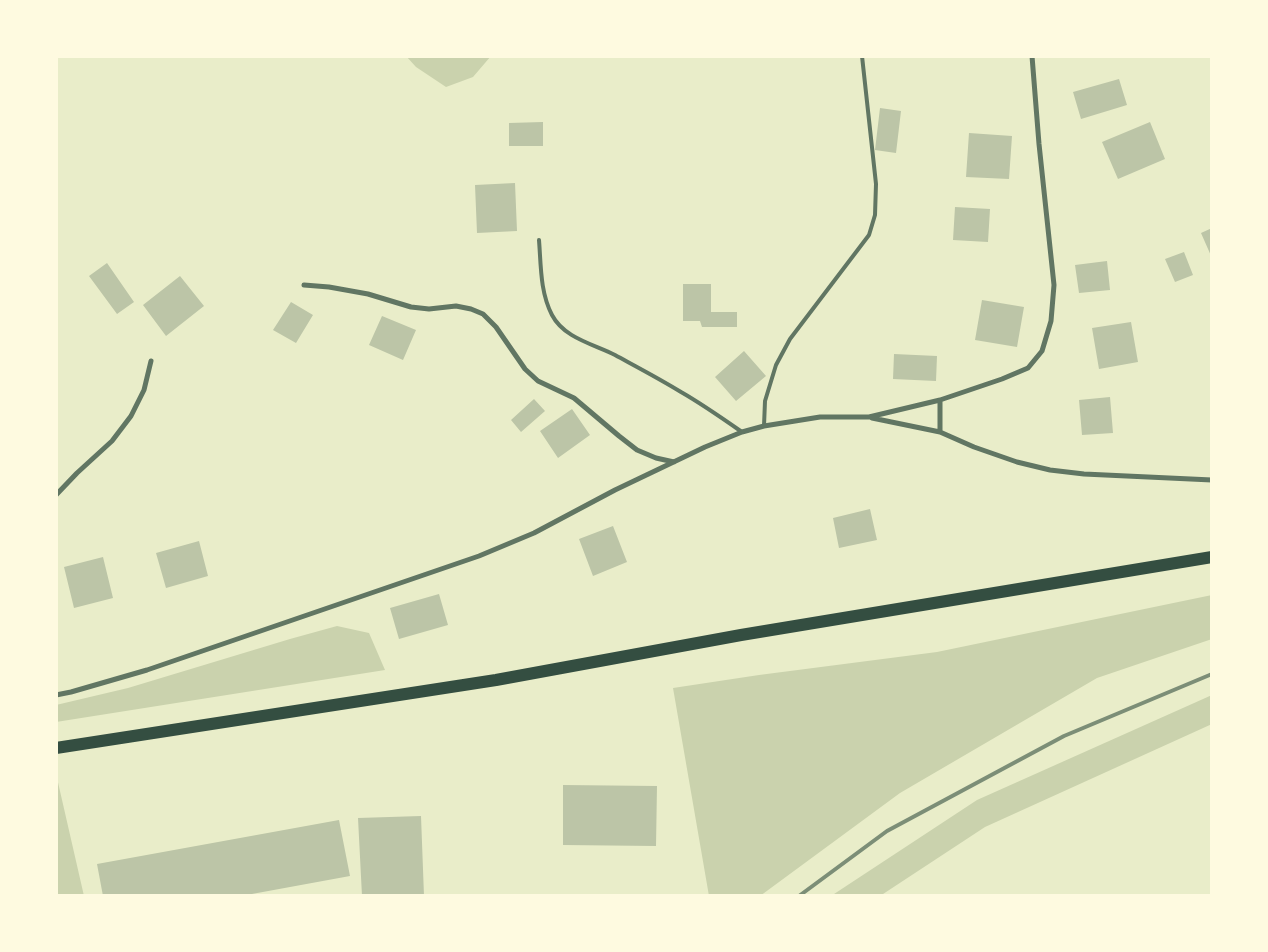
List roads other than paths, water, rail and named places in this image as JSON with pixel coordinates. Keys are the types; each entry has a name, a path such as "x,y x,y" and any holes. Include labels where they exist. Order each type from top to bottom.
{"main road":[{"path":"56,748 496,680 741,635 1212,557"}],"street":[{"path":"869,417 940,400 1002,379 1028,368 1042,351 1051,321 1054,285 1032,56"},
{"path":"304,285 329,287 368,294 411,307 429,309 456,306 471,308 483,314 496,327 525,369 538,381 574,398 637,450 656,458 674,462"},
{"path":"56,495 112,441 131,416 144,390 151,361"},
{"path":"940,400 940,432"},
{"path":"56,695 147,670 480,556 534,532 705,447 742,432 764,426 820,417 869,417 940,432 974,447 1017,462 1050,470 1084,474 1212,480"}],"lane":[{"path":"764,426 765,401 780,356 790,339 869,235 875,215 876,184 862,56"},
{"path":"539,240 544,297 552,316 563,328 577,338 612,354 681,392 742,432"}],"railway":[{"path":"799,896 887,831 1064,736 1212,674"}]}
